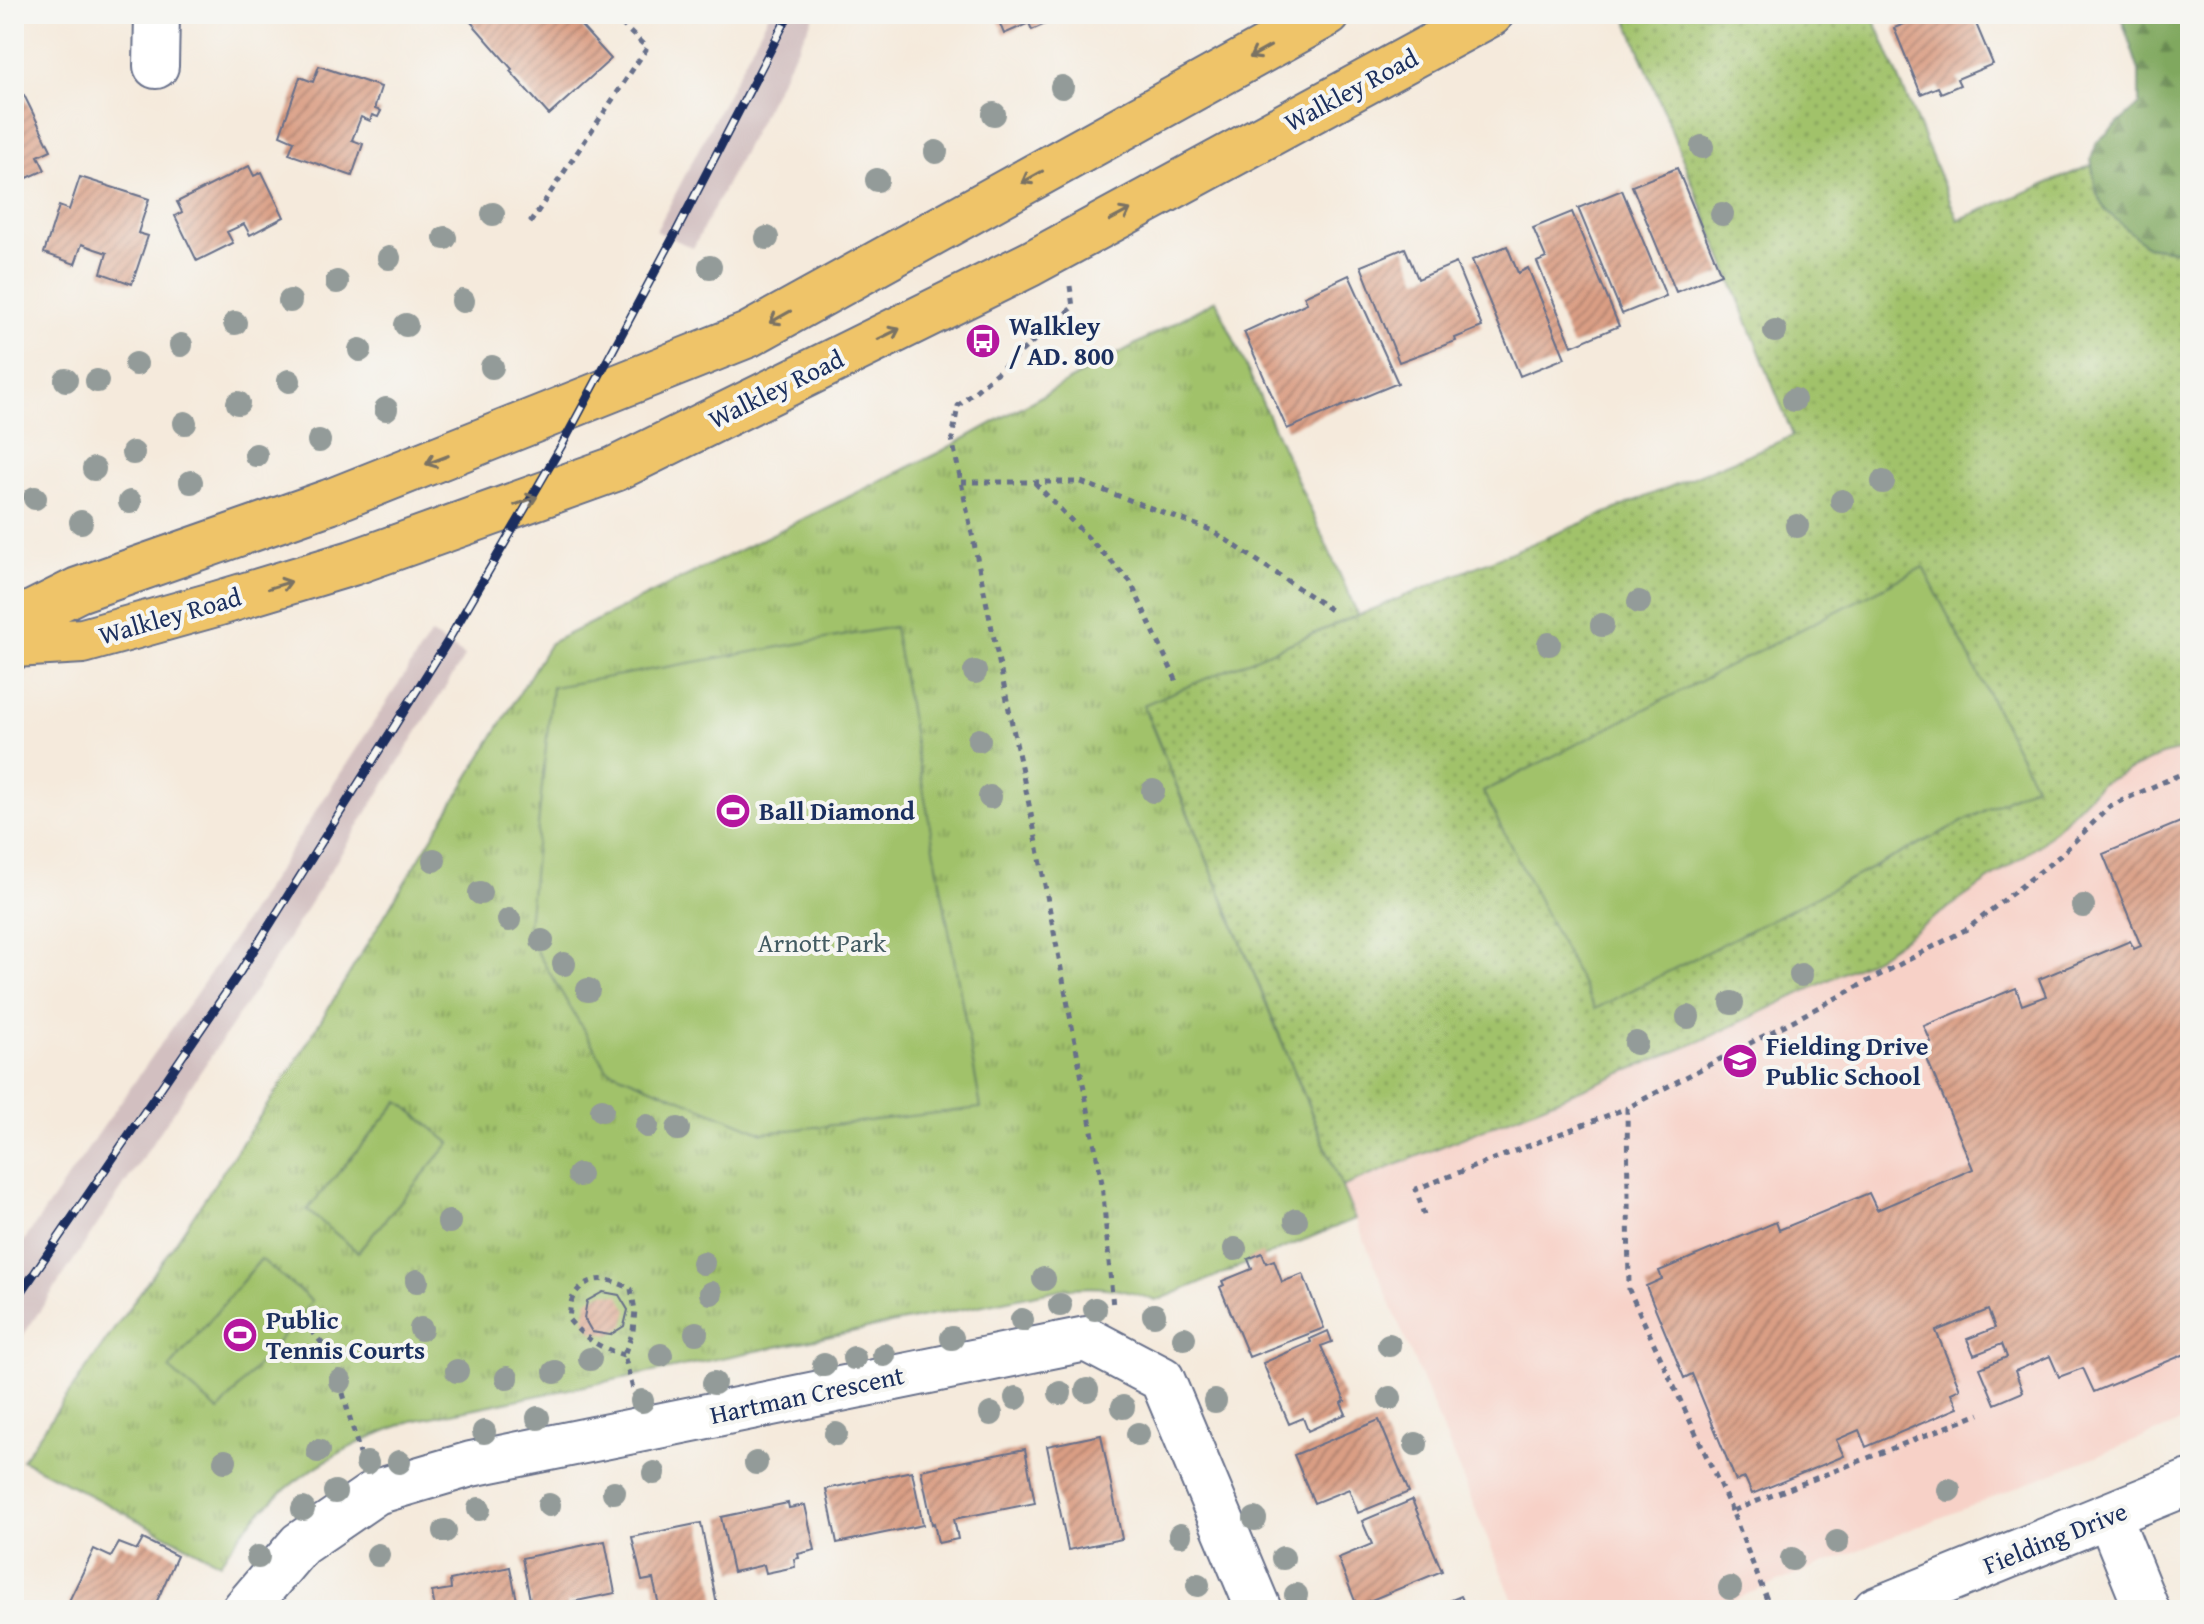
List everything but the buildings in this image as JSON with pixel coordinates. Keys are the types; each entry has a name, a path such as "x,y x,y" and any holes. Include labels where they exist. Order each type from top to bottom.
{"main road":[{"name":"Walkley Road","path":"14,622 78,590 329,502 748,335 1328,14"},
{"name":"Walkley Road","path":"14,645 83,641 216,604 352,563 615,469 1030,264 1491,14"}],"street":[{"path":"156,66 157,14"},
{"name":"Hartman Crescent","path":"244,1610 300,1544 376,1492 471,1464 1086,1339 1162,1379 1259,1610"},
{"name":"Fielding Drive","path":"1875,1610 2190,1482"},
{"path":"2109,1516 2147,1610"}],"path":[{"path":"530,223 647,48 611,14"},
{"path":"1072,289 1073,307 958,406 952,439 1035,833 1102,1183 1117,1355"},
{"path":"961,482 1081,482 1213,531 1331,610"},
{"path":"1034,482 1130,581 1177,682"},
{"path":"1424,1215 1416,1189 1627,1108 1967,929 2061,855 2110,806 2181,774 2190,774"},
{"path":"1627,1108 1629,1290 1732,1511 1771,1610"},
{"path":"624,1355 606,1350 584,1338 569,1320 573,1296 587,1282 611,1278 631,1289 635,1310 633,1331 624,1355 643,1429"},
{"path":"311,1330 334,1361 358,1449 376,1492"},
{"path":"1732,1511 1980,1414"}],"shaded area":[{"path":"769,14 815,14 693,248 656,231"},
{"name":"Fielding Drive Public School","path":"1625,14 1872,14 1958,220 2175,131 2190,168 2190,1419 1707,1610 1517,1610 1143,704 1793,436"},
{"path":"431,634 465,656 258,986 14,1349 14,1255 218,962"}],"green space":[{"path":"1625,14 1872,14 1958,220 2092,165 2097,194 2146,246 2190,252 2190,748 2161,755 2100,784 2041,844 1877,957 1703,1040 1342,1187 1143,704 1793,436"},
{"path":"2120,14 2190,14 2190,252 2146,246 2105,210 2097,194 2091,159 2097,142 2139,105 2139,71"},
{"name":"Arnott Park","path":"1216,300 1358,615 1143,705 1355,1219 1156,1301 1110,1289 1062,1289 412,1421 356,1445 304,1476 258,1515 220,1563 22,1460 177,1240 292,1068 550,643 940,452"},
{"path":"1923,567 2035,785 1595,1009 1483,792"},
{"name":"Ball Diamond","path":"894,627 981,1108 763,1133 607,1069 527,935 552,687"},
{"name":"Public Tennis Courts","path":"399,1101 450,1143 358,1252 307,1210"},
{"name":"Public Tennis Courts","path":"261,1259 312,1301 219,1411 169,1369"}],"railway":[{"path":"14,1303 240,972 446,644 562,445 789,14"}],"place":[{"name":"Walkley / AD. 800","path":"983,341"},
{"name":"Ball Diamond","path":"733,811"},
{"name":"Fielding Drive Public School","path":"1740,1061"},
{"name":"Public Tennis Courts","path":"240,1335"}]}
